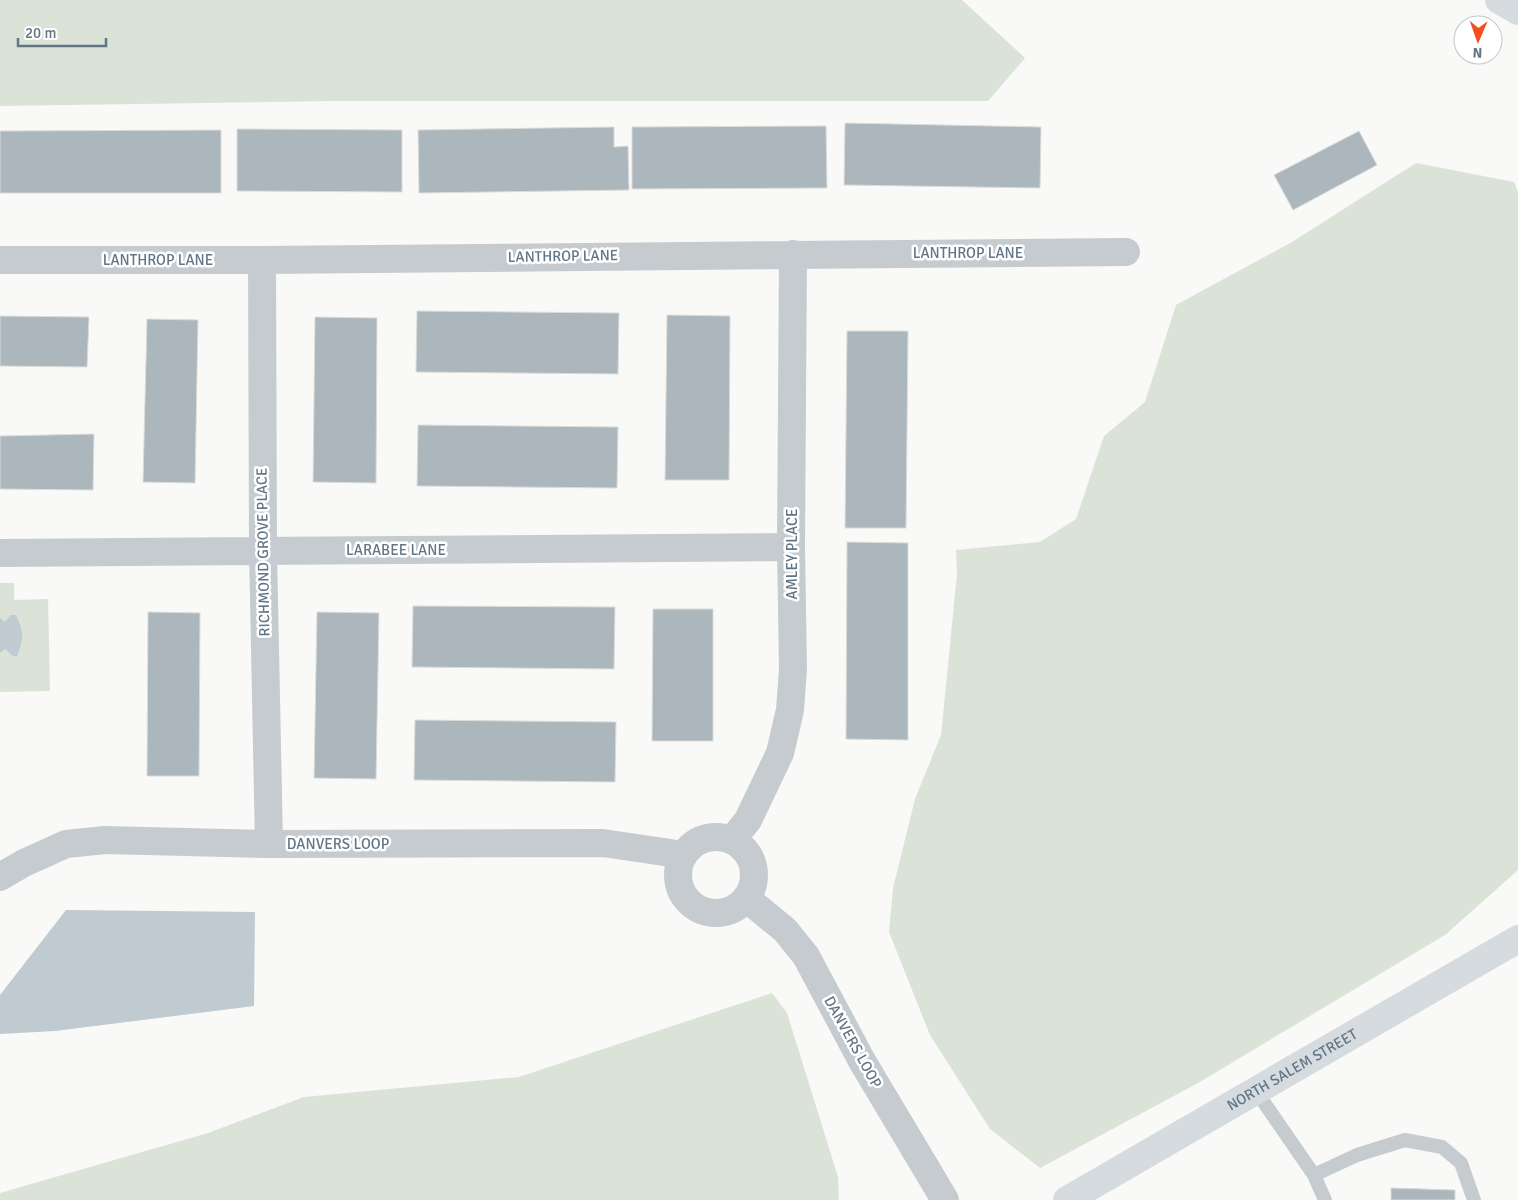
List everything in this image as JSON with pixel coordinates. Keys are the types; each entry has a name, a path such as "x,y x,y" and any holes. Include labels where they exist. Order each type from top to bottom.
{"main road":[{"path":"1499,0 1518,11"},
{"name":"NORTH SALEM STREET","path":"1067,1200 1518,939"}],"street":[{"name":"LANTHROP LANE","path":"0,260 262,260 1126,252"},
{"name":"AMLEY PLACE","path":"732,840 748,820 780,753 790,710 793,669 791,547 793,254"},
{"name":"RICHMOND GROVE PLACE","path":"262,260 263,550 269,844"},
{"name":"LARABEE LANE","path":"0,553 791,547"},
{"path":"710,837 722,837 732,840 742,847 750,857 754,870 754,882 746,898 732,910 720,913 708,912 697,908 687,900 681,890 678,878 679,866 684,855 691,846 700,840 710,837"},
{"name":"DANVERS LOOP","path":"0,877 24,863 66,844 105,840 269,844 603,843 684,855"},
{"name":"DANVERS LOOP","path":"746,898 785,930 806,956 862,1061 945,1200"}],"lane":[{"path":"1256,1091 1314,1175 1325,1200"},
{"path":"1314,1175 1356,1155 1405,1140 1442,1147 1448,1152 1460,1163 1474,1200"}],"shaded area":[{"path":"0,0 962,0 1025,58 988,101 335,101 0,106"},
{"path":"1416,163 1514,182 1518,192 1518,870 1445,935 1198,1083 1040,1168 990,1129 930,1035 889,932 893,888 915,799 941,735 957,574 956,550 1040,542 1076,519 1104,436 1145,402 1176,305 1292,242"},
{"path":"0,583 14,583 14,600 48,599 50,691 0,692"},
{"path":"11,615 16,615 22,631 22,640 17,656 13,656 5,649 0,653 0,618 5,622"},
{"path":"66,910 255,912 254,1006 55,1031 0,1034 0,995"},
{"path":"772,993 787,1013 838,1177 839,1200 0,1200 0,1193 208,1133 304,1097 519,1077"}],"building":[{"path":"845,123 1041,127 1040,188 844,185"},
{"path":"826,126 827,188 632,189 632,127"},
{"path":"614,127 614,147 628,146 629,190 419,193 418,130"},
{"path":"237,129 402,130 402,192 237,191"},
{"path":"221,130 221,193 0,193 0,131"},
{"path":"1359,131 1377,165 1293,210 1274,175"},
{"path":"417,311 619,313 618,374 416,372"},
{"path":"667,315 730,316 729,480 665,480"},
{"path":"0,316 89,317 87,367 0,366"},
{"path":"315,317 377,318 376,483 313,482"},
{"path":"147,319 198,320 195,483 143,482"},
{"path":"847,331 908,331 906,528 845,528"},
{"path":"418,425 618,427 617,488 417,486"},
{"path":"94,434 93,490 0,489 0,436"},
{"path":"847,542 908,543 908,740 846,739"},
{"path":"413,606 615,607 614,669 412,667"},
{"path":"653,609 713,609 713,741 652,741"},
{"path":"148,612 200,613 199,776 147,776"},
{"path":"317,612 379,613 376,779 314,778"},
{"path":"415,720 616,722 615,782 414,780"},
{"path":"1391,1188 1455,1190 1455,1200 1391,1200"}]}
